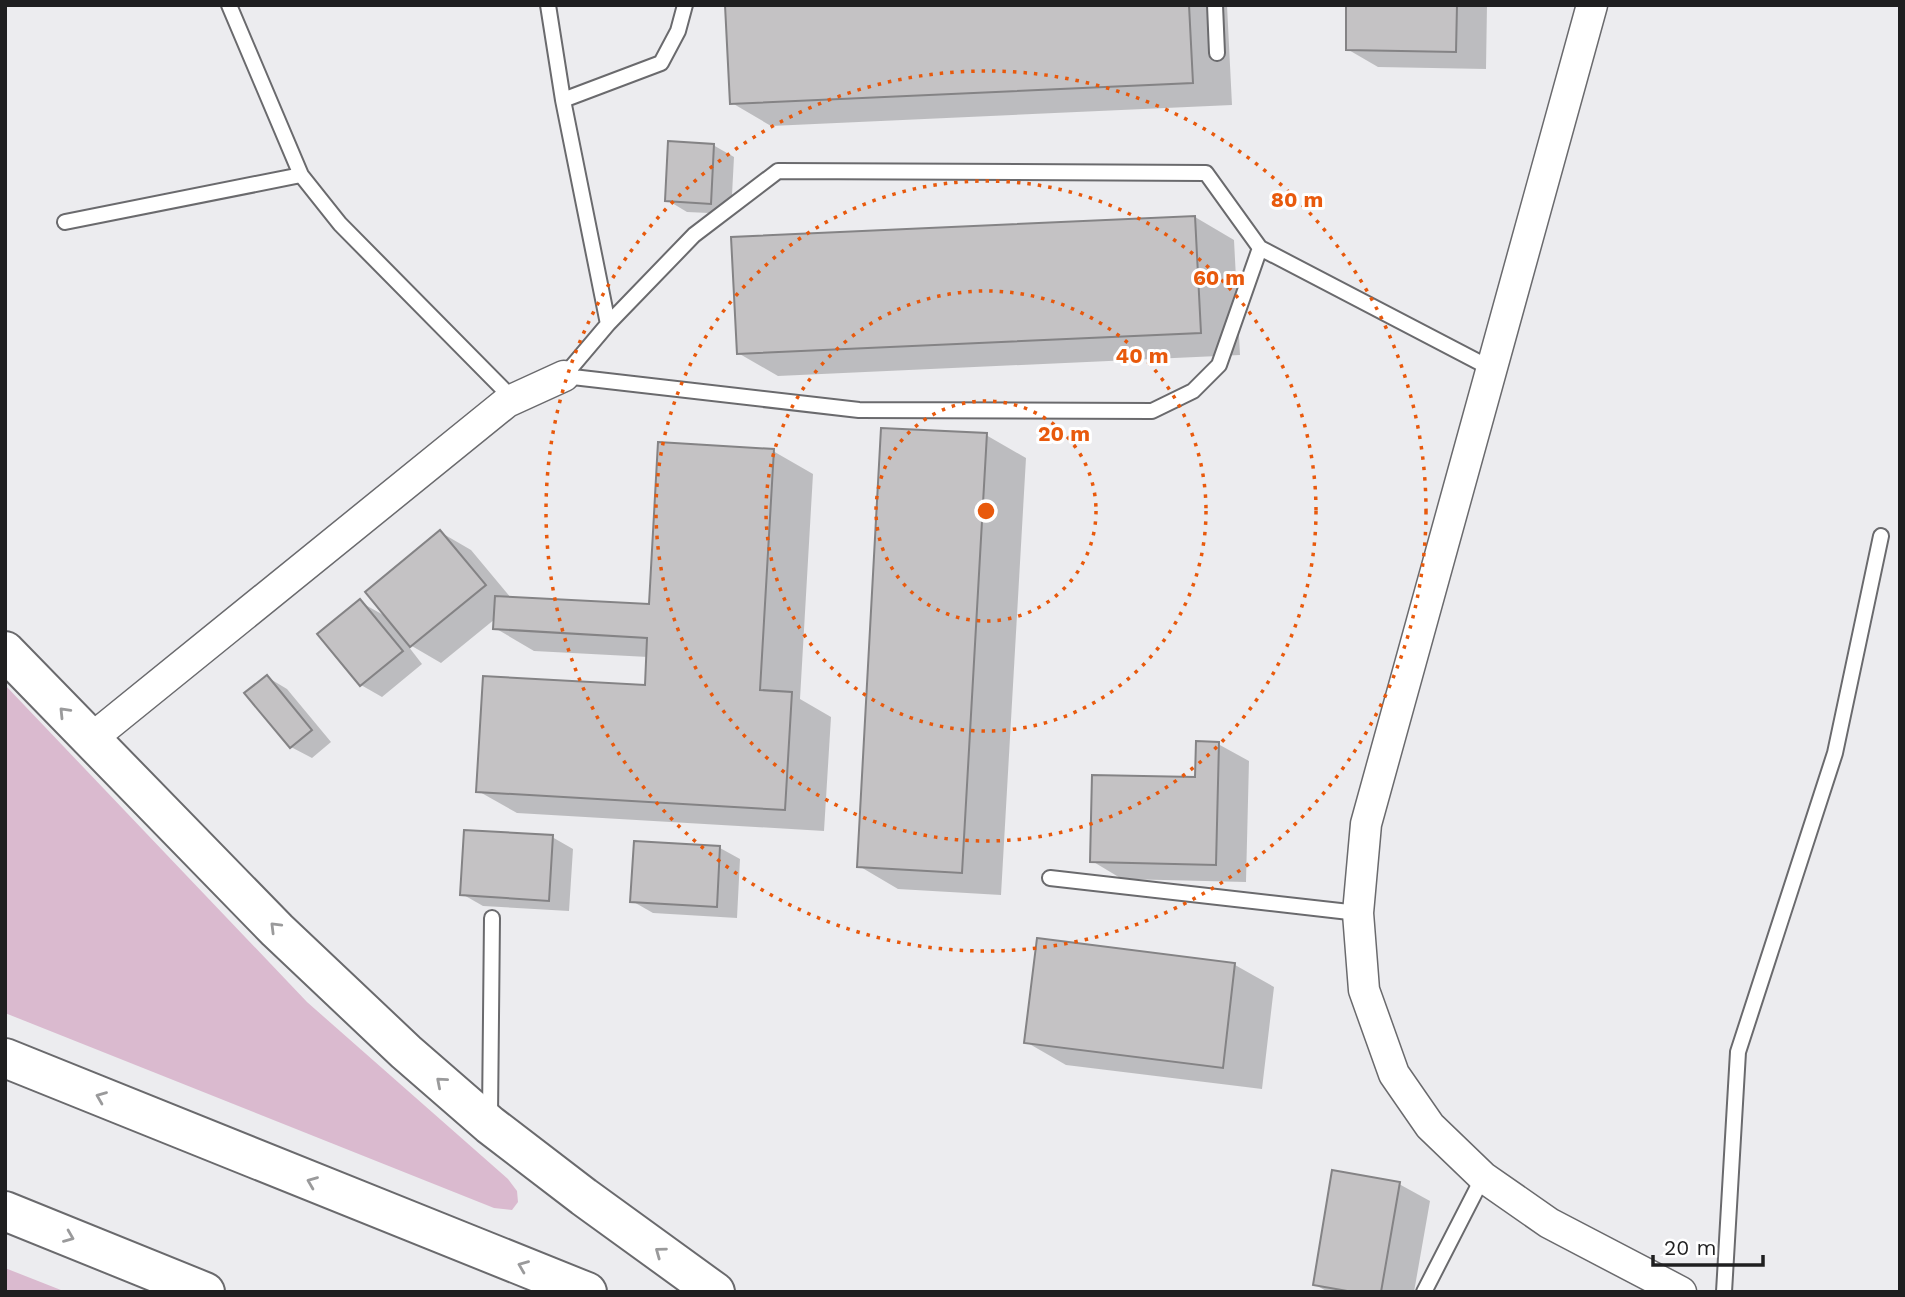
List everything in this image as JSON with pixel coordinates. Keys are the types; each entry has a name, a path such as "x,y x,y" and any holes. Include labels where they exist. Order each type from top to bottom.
{"highway":[{"path":"5,651 277,930 406,1052 490,1125 715,1292"},
{"path":"5,1058 587,1292"},
{"path":"5,1211 205,1292"}],"street":[{"path":"1592,5 1366,824 1358,913 1364,990 1394,1074 1430,1126 1483,1177 1549,1223 1681,1292"},
{"path":"91,739 512,398 564,376"}],"lane":[{"path":"229,5 301,175 340,224 512,398"},
{"path":"548,5 563,100 608,324"},
{"path":"563,100 661,63 678,31 685,5"},
{"path":"1215,5 1217,53"},
{"path":"564,376 608,324 694,235 778,171 1206,173 1260,248 1492,369"},
{"path":"65,222 301,175"},
{"path":"564,376 859,410 1152,411 1193,391 1219,365 1260,248"},
{"path":"1724,1292 1738,1052 1835,753 1881,537"},
{"path":"1050,878 1358,913"},
{"path":"490,1125 492,918"},
{"path":"1424,1292 1483,1177"}],"shaded area":[{"path":"5,685 307,1002 508,1179 517,1191 518,1202 512,1210 494,1208 5,1013"},
{"path":"5,1268 66,1292 5,1292"}],"building":[{"path":"725,5 1189,5 1193,83 730,104"},
{"path":"1346,5 1457,5 1456,52 1346,50"},
{"path":"668,141 714,144 711,204 665,201"},
{"path":"1195,216 1201,333 737,354 731,237"},
{"path":"881,428 987,433 962,873 857,867"},
{"path":"658,442 774,449 760,690 792,692 785,810 476,792 483,676 645,685 647,638 493,629 495,596 649,604"},
{"path":"440,530 486,585 410,647 365,592"},
{"path":"360,599 403,651 360,686 317,634"},
{"path":"267,675 312,730 290,748 244,693"},
{"path":"1196,741 1219,742 1216,865 1090,862 1092,775 1195,777"},
{"path":"464,830 553,835 549,901 460,895"},
{"path":"634,841 720,846 717,907 630,902"},
{"path":"1037,938 1235,963 1223,1068 1024,1043"},
{"path":"1332,1170 1400,1182 1381,1292 1353,1292 1313,1285"}]}
